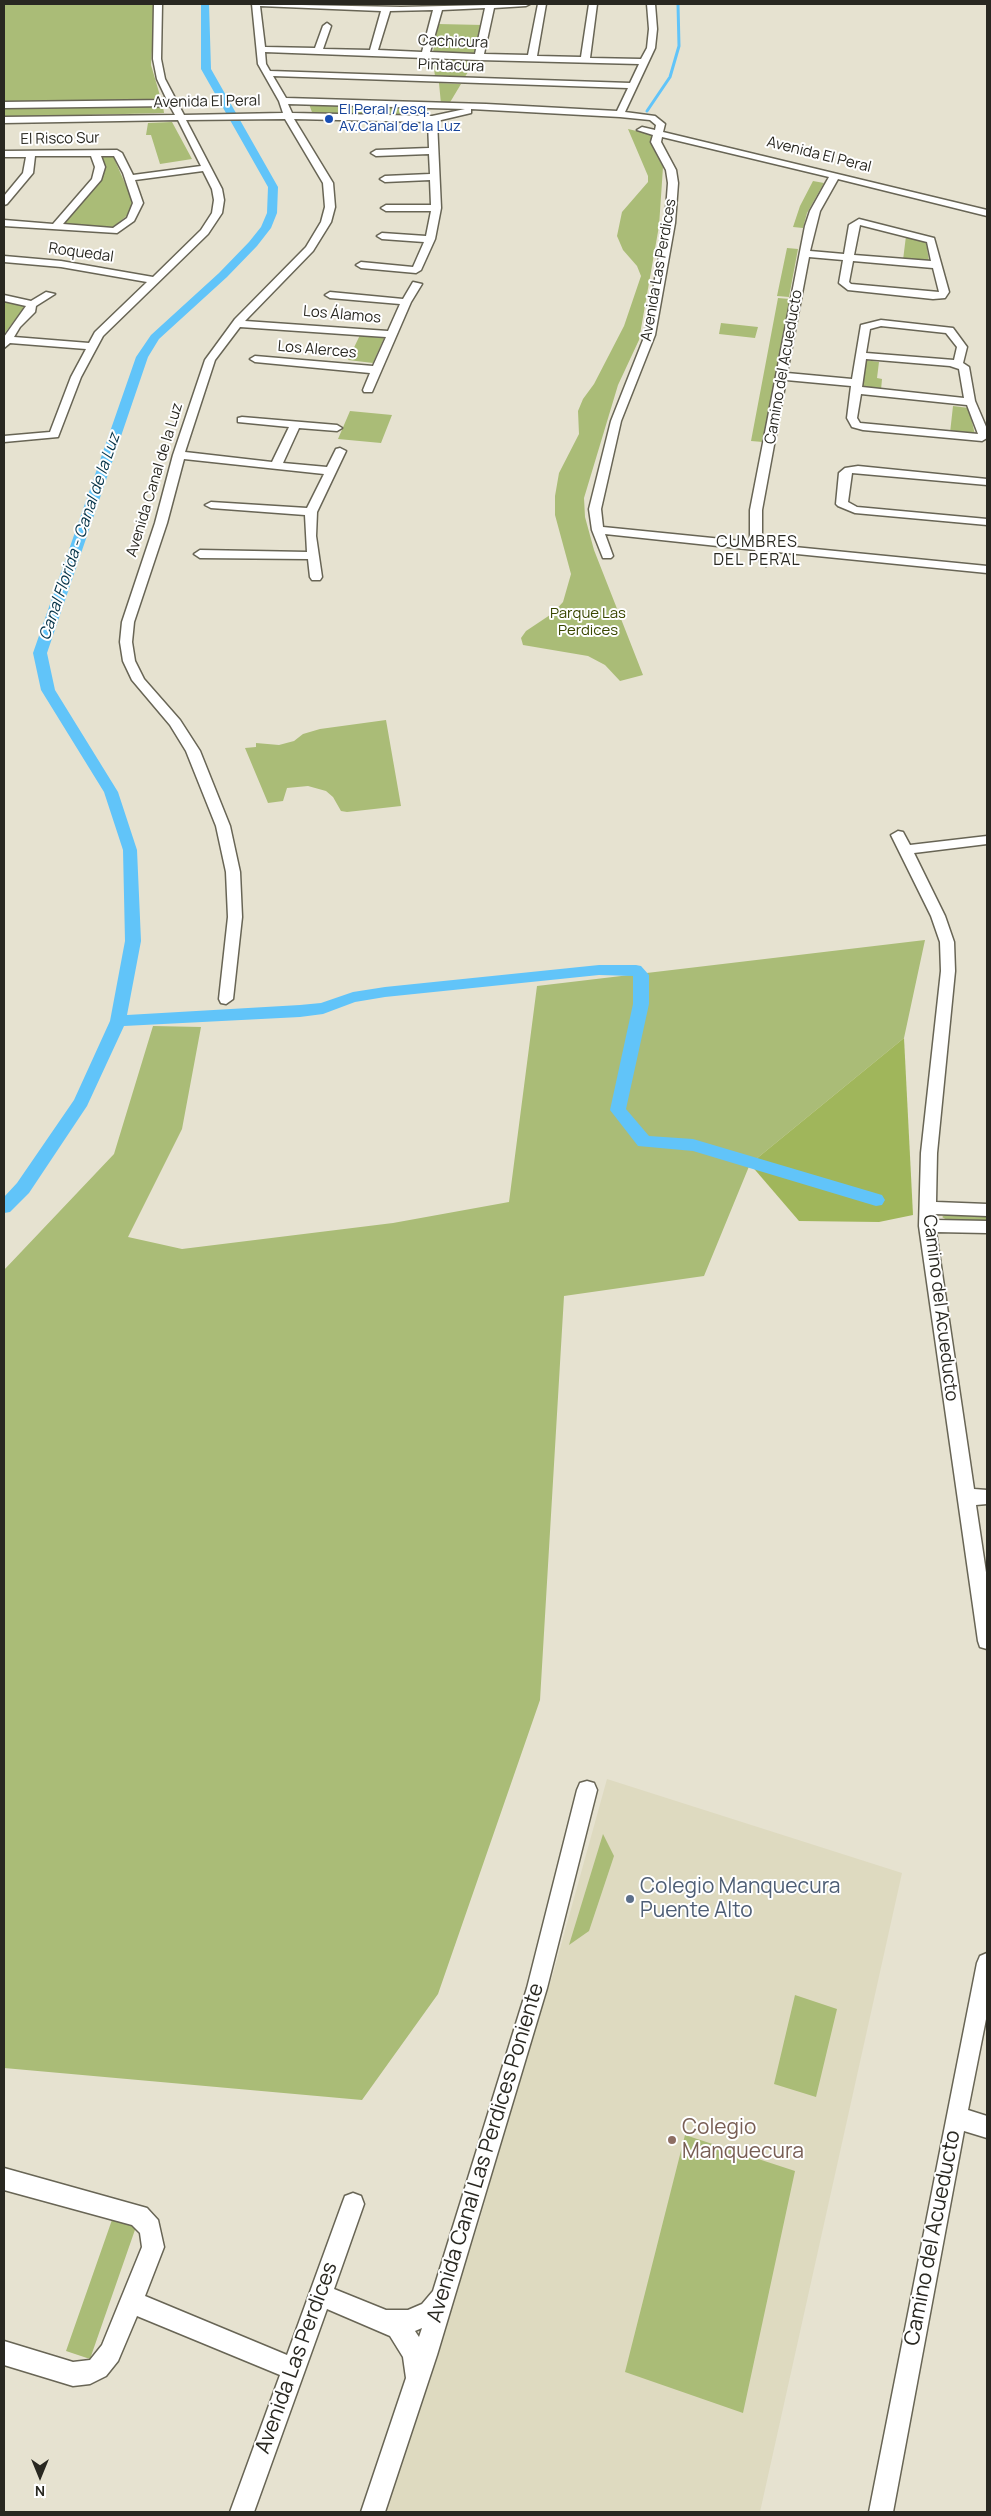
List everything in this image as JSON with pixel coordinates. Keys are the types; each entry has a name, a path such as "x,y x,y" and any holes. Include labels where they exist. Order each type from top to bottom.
{"street":[{"path":"4,439 54,435 76,377 89,350 109,323 205,232 216,216 218,195 181,117 171,103 161,79 157,59 158,4"},
{"name":"Avenida Canal de la Luz","path":"226,999 234,940 235,896 233,872 223,826 193,751 175,723 138,680 127,652 128,622 161,523 205,369 214,352 244,316 310,249 326,222 330,207 328,183 288,116 283,101 266,73 259,49 256,4"},
{"path":"260,4 386,9 526,4"},
{"path":"532,58 542,4"},
{"path":"585,60 593,4"},
{"path":"620,114 646,62 652,38 651,4"},
{"path":"479,56 490,6"},
{"path":"426,55 438,8"},
{"path":"373,53 386,9"},
{"path":"318,51 327,26"},
{"name":"Cachicura","path":"259,49 646,62"},
{"name":"Pintacura","path":"266,73 634,86"},
{"name":"Avenida El Peral","path":"283,101 428,105 620,114 652,118 659,122 660,131"},
{"name":"Avenida El Peral","path":"4,106 171,103"},
{"name":"Avenida El Peral","path":"410,118 436,114 437,110 428,105"},
{"name":"Avenida El Peral","path":"4,120 219,116 432,119 463,112 498,108"},
{"path":"361,265 416,270 430,239 436,208 432,119"},
{"name":"Avenida El Peral","path":"642,130 660,131 987,213"},
{"name":"Avenida Las Perdices","path":"607,556 598,530 595,509 616,421 650,335 670,223 673,183 671,170 656,142 660,131"},
{"path":"376,153 434,151"},
{"path":"56,226 96,180 100,167 95,152"},
{"name":"El Risco Sur","path":"4,154 117,153 129,175"},
{"path":"4,202 28,173 32,154"},
{"path":"4,223 114,231 125,225 138,209 138,198 129,175 205,165"},
{"name":"Camino del Acueducto","path":"766,562 759,547 754,524 756,510 812,218 835,175"},
{"path":"385,179 436,177"},
{"path":"386,208 436,208"},
{"path":"866,222 931,240 938,265 944,292 941,296 848,288 844,283 854,225 866,222"},
{"path":"382,236 430,239"},
{"path":"805,254 938,265"},
{"name":"Roquedal","path":"4,259 61,264 153,280"},
{"path":"368,390 406,302 417,284"},
{"path":"5,344 30,310 31,305 50,294"},
{"path":"330,294 406,302"},
{"path":"4,298 22,301 31,305"},
{"name":"Los Álamos","path":"244,316 290,326"},
{"name":"Los Álamos","path":"237,324 392,334"},
{"path":"861,356 958,364 964,367 970,402 982,426 984,435 982,438 856,425 852,418 864,328 872,324 886,324 949,330 954,334 962,347 961,359 958,364"},
{"path":"5,344 89,350"},
{"name":"Los Alerces","path":"254,359 377,370"},
{"path":"782,376 970,402"},
{"path":"242,420 337,428"},
{"path":"276,466 295,424"},
{"path":"316,577 312,556 311,512 340,451"},
{"path":"178,460 207,464 220,461 330,471"},
{"path":"987,482 858,469 849,470 845,473 842,504 855,510 987,522"},
{"path":"211,505 311,512"},
{"path":"598,530 987,570"},
{"path":"200,554 312,556"},
{"name":"Camino del Acueducto","path":"898,835 944,929 948,957 930,1153 927,1226 987,1641"},
{"path":"905,850 987,840"},
{"path":"927,1208 987,1210"},
{"path":"927,1226 987,1228"},
{"path":"966,1497 987,1497"},
{"name":"Avenida Canal Las Perdices Poniente","path":"373,2512 444,2295 537,1988 587,1790"},
{"name":"Camino del Acueducto","path":"881,2512 987,1963"},
{"path":"956,2117 987,2127"},
{"path":"4,2179 132,2213 145,2221 153,2237 153,2247 110,2353 98,2368 90,2372 73,2374 4,2353"},
{"name":"Avenida Las Perdices","path":"242,2512 353,2204"},
{"path":"319,2294 398,2328 410,2344 417,2372 415,2386"},
{"path":"383,2320 396,2323 421,2317 430,2312 444,2295"},
{"path":"131,2302 293,2369"}],"shaded area":[{"name":"Colegio Manquecura","path":"607,1779 902,1873 760,2512 383,2512 479,2222 525,2058 553,1974"}],"green space":[{"path":"4,4 155,4 151,65 161,99 4,102"},
{"path":"438,24 483,25 478,53 433,52"},
{"path":"433,58 477,59 464,78 435,77"},
{"path":"439,83 461,84 449,104 441,104"},
{"path":"309,104 422,106 430,112 413,116 313,115"},
{"path":"163,106 164,113 4,117 4,109"},
{"path":"172,122 192,159 160,164 151,135 146,135 148,123"},
{"name":"Parque Las Perdices","path":"628,129 654,135 650,142 663,167 659,226 639,340 618,385 584,498 585,517 594,550 643,675 620,681 605,665 588,656 523,645 521,638 526,631 553,613 563,602 571,574 555,515 555,496 559,473 579,434 578,411 624,326 641,276 637,266 623,250 617,236 622,212 648,182 648,176"},
{"path":"102,155 113,156 131,197 132,206 129,214 112,228 64,224 98,182 104,164"},
{"path":"813,181 824,183 807,213 803,228 793,227 800,206"},
{"path":"906,236 926,242 929,261 903,260"},
{"path":"787,248 798,249 789,297 777,296"},
{"path":"778,298 790,299 763,442 751,441"},
{"path":"4,301 23,305 24,308 4,334"},
{"path":"721,323 758,327 755,338 719,334"},
{"path":"360,335 384,338 373,363 348,360"},
{"path":"865,360 879,362 877,378 882,379 881,390 861,388"},
{"path":"953,406 969,408 975,435 950,433"},
{"path":"350,411 392,415 381,443 338,439"},
{"path":"386,720 401,806 341,811 333,797 326,791 308,786 287,788 283,801 268,803 245,748 256,747 256,743 279,745 294,741 303,734 320,729"},
{"path":"925,940 904,1038 750,1164 704,1276 564,1296 540,1700 438,1994 362,2100 4,2068 4,1270 114,1154 153,1026 201,1027 182,1129 128,1237 182,1249 393,1223 509,1202 537,986"},
{"path":"904,1038 913,1215 879,1222 799,1221 750,1164"},
{"path":"946,1214 987,1215 987,1221 947,1220 942,1217"},
{"path":"603,1834 614,1856 589,1931 569,1945"},
{"path":"795,1995 837,2009 816,2097 774,2084"},
{"path":"685,2135 795,2171 743,2413 625,2372"},
{"path":"113,2217 137,2224 90,2359 66,2351"}],"waterway":[{"name":"Canal Florida - Canal de la Luz","path":"118,1021 133,941 130,850 111,792 48,690 40,653 142,357 155,337 223,275 253,244 266,228 272,213 273,187 206,69 205,4"},
{"path":"647,111 670,77 679,46 678,4"},
{"path":"118,1021 300,1011 323,1008 353,997 385,992 599,970 636,970 641,975 641,1004 618,1110 644,1142 693,1145 876,1200"},
{"name":"Canal Florida - Canal de la Luz","path":"4,1207 23,1188 81,1102 118,1021"}],"place":[{"name":"El Peral / esq. Av.Canal de la Luz","path":"329,119"},
{"name":"Colegio Manquecura Puente Alto","path":"630,1899"},
{"name":"Colegio Manquecura","path":"672,2140"}],"district":[{"name":"CUMBRES DEL PERAL","path":"757,552"}]}
